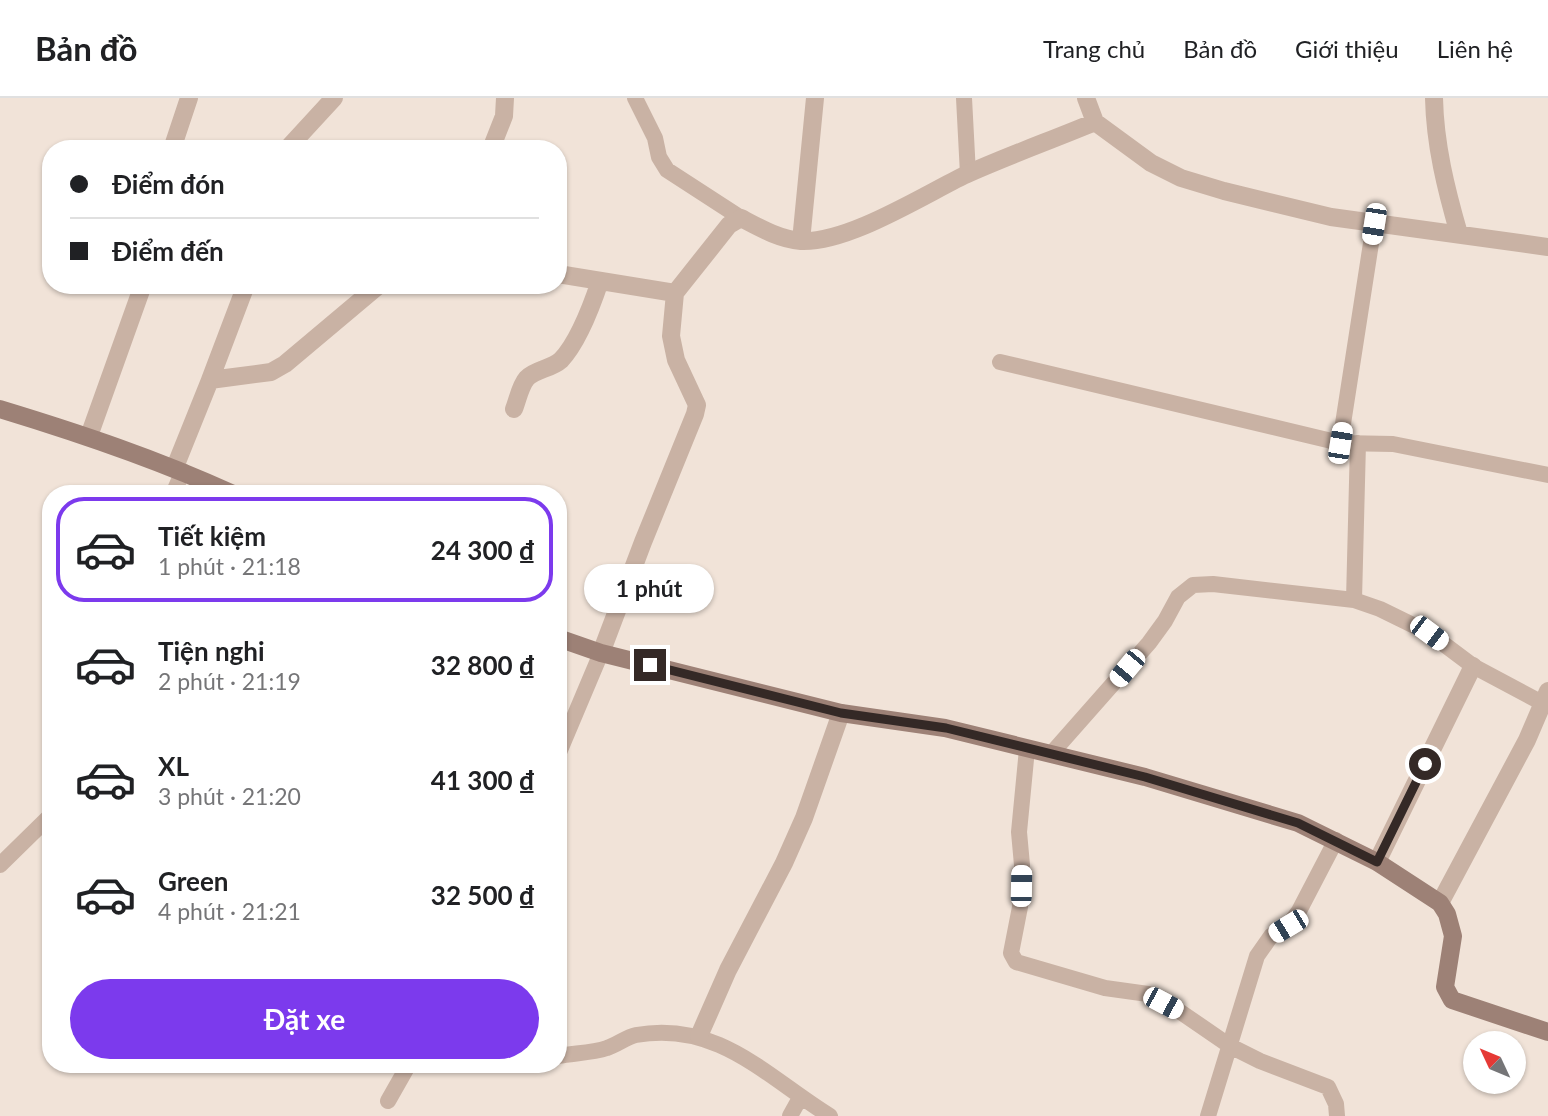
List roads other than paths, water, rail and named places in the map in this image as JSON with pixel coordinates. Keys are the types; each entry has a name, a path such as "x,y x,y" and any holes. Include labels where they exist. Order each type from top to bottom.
{"street":[{"path":"175,140 188,98"},
{"path":"295,140 334,98"},
{"path":"495,140 504,116 505,98"},
{"path":"801,241 815,98"},
{"path":"1086,98 1095,122 1151,163 1181,178 1267,202 1374,224 1548,247"},
{"path":"1434,98 1443,175 1459,234"},
{"path":"601,653 697,405 676,360 671,336 675,293 729,225 741,218 775,235 801,241 827,238 860,227 968,174 1095,122"},
{"path":"567,276 675,293"},
{"path":"514,409 526,380 561,360 593,303 600,281"},
{"path":"89,436 140,294"},
{"path":"179,469 243,294"},
{"path":"210,380 271,372 285,365 368,294"},
{"path":"0,408 89,436 179,469 214,485"},
{"path":"567,641 601,653 841,713 946,728 1145,777 1298,823 1377,862 1440,903 1447,914 1453,936 1445,987 1452,1000 1548,1032"},
{"path":"1377,862 1473,666"},
{"path":"1440,903 1547,700"},
{"path":"699,1036 728,970 784,863 804,818 841,713"}],"lane":[{"path":"635,98 655,138 659,158 667,170 741,218"},
{"path":"964,98 968,174"},
{"path":"1340,443 1374,224"},
{"path":"1000,362 1340,443 1393,444 1548,475"},
{"path":"1354,600 1358,443"},
{"path":"175,485 179,469"},
{"path":"1051,754 1149,643 1178,597 1193,585 1213,584 1354,600 1380,608 1429,633 1473,666 1547,700"},
{"path":"567,734 601,653"},
{"path":"1027,749 1019,832 1022,865 1020,907 1010,953 1012,958 1016,962 1105,988 1148,994 1179,1011 1230,1046 1260,1061 1328,1087 1336,1104 1337,1116"},
{"path":"0,864 42,824"},
{"path":"1208,1116 1257,956 1270,936 1288,926 1299,911 1336,840"},
{"path":"567,1055 605,1049 635,1035 699,1036 715,1042 780,1079 800,1098 830,1116"},
{"path":"388,1101 404,1073"},
{"path":"790,1116 800,1098"}]}
